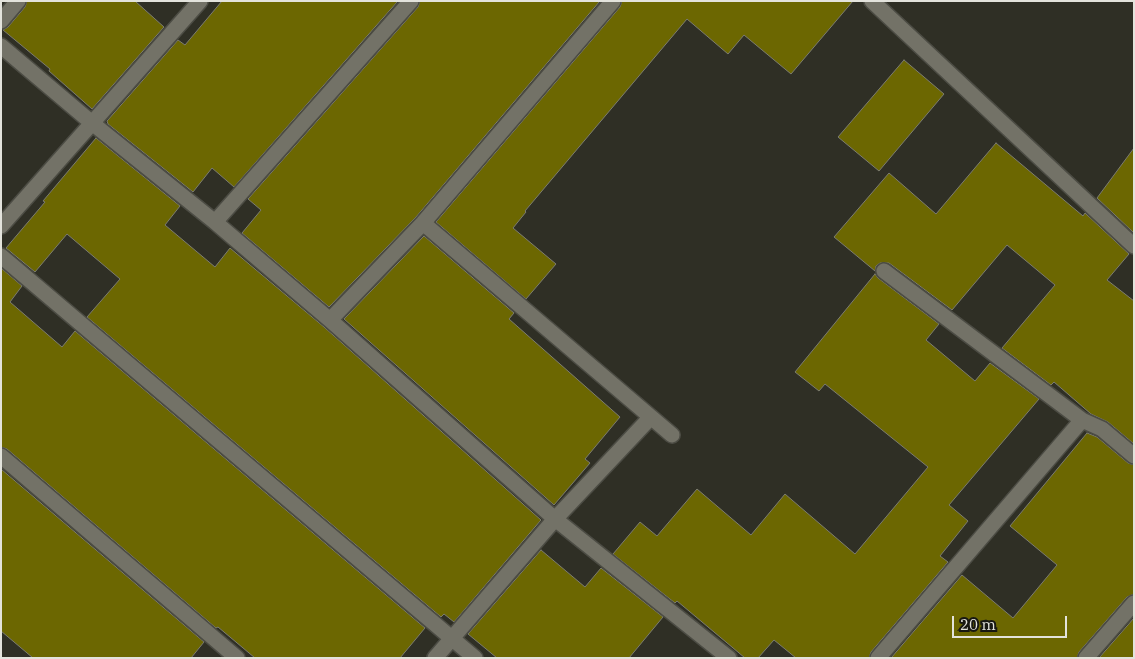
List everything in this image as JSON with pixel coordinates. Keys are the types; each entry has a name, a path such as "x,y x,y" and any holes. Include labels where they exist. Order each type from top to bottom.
{"street":[{"path":"1,20 18,1"},
{"path":"1,226 200,1"},
{"path":"215,222 411,1"},
{"path":"330,320 423,223 613,1"},
{"path":"872,1 1134,246"},
{"path":"1,46 92,123 215,222 330,320 555,518 729,658"},
{"path":"423,223 672,435"},
{"path":"1,256 476,658"},
{"path":"884,271 1082,420 1102,429 1134,456"},
{"path":"435,658 555,518 651,417"},
{"path":"878,658 1082,420"},
{"path":"1,456 237,658"},
{"path":"1086,658 1134,603"}],"building":[{"path":"27,1 135,1 164,27 92,109 49,71 50,69 3,30 8,27 25,7"},
{"path":"222,1 398,1 234,187 212,168 193,192 108,124 107,121 178,40 185,45"},
{"path":"420,1 600,1 416,217 329,307 242,233 261,210 248,199 418,7"},
{"path":"622,1 853,1 791,74 744,35 728,54 687,19 525,211 513,228 556,264 526,299 436,222 620,7"},
{"path":"904,60 944,94 879,171 838,137"},
{"path":"96,138 180,206 165,225 215,267 230,248 324,327 541,520 454,622 444,614 441,617 87,317 120,279 67,234 35,272 6,248"},
{"path":"996,143 1083,216 1085,213 1129,254 1107,280 1134,301 1134,444 1108,422 1091,414 1054,382 1051,385 1002,348 1055,285 1007,245 952,310 889,263 880,263 876,266 875,271 834,237 889,173 936,214"},
{"path":"1134,148 1134,233 1097,198"},
{"path":"424,236 514,313 509,319 620,417 585,459 590,463 554,505 344,319"},
{"path":"1,268 22,286 10,302 62,347 75,331 425,628 400,658 255,658 218,627 216,628 7,449 1,447"},
{"path":"875,274 939,324 926,340 975,381 990,363 1039,399 949,505 968,521 940,556 948,562 871,652 869,658 796,658 774,640 758,658 745,658 677,601 675,603 613,554 640,522 657,536 697,489 751,535 785,494 855,554 928,467 825,384 819,391 795,372"},
{"path":"1087,433 1097,437 1128,463 1134,465 1134,594 1127,597 1079,652 1077,658 891,658 962,575 1013,618 1057,565 1010,526"},
{"path":"1,469 204,642 191,658 33,658 1,631"},
{"path":"541,550 585,587 601,568 663,617 629,658 497,658 468,634"},
{"path":"1134,618 1134,658 1099,658"}]}
